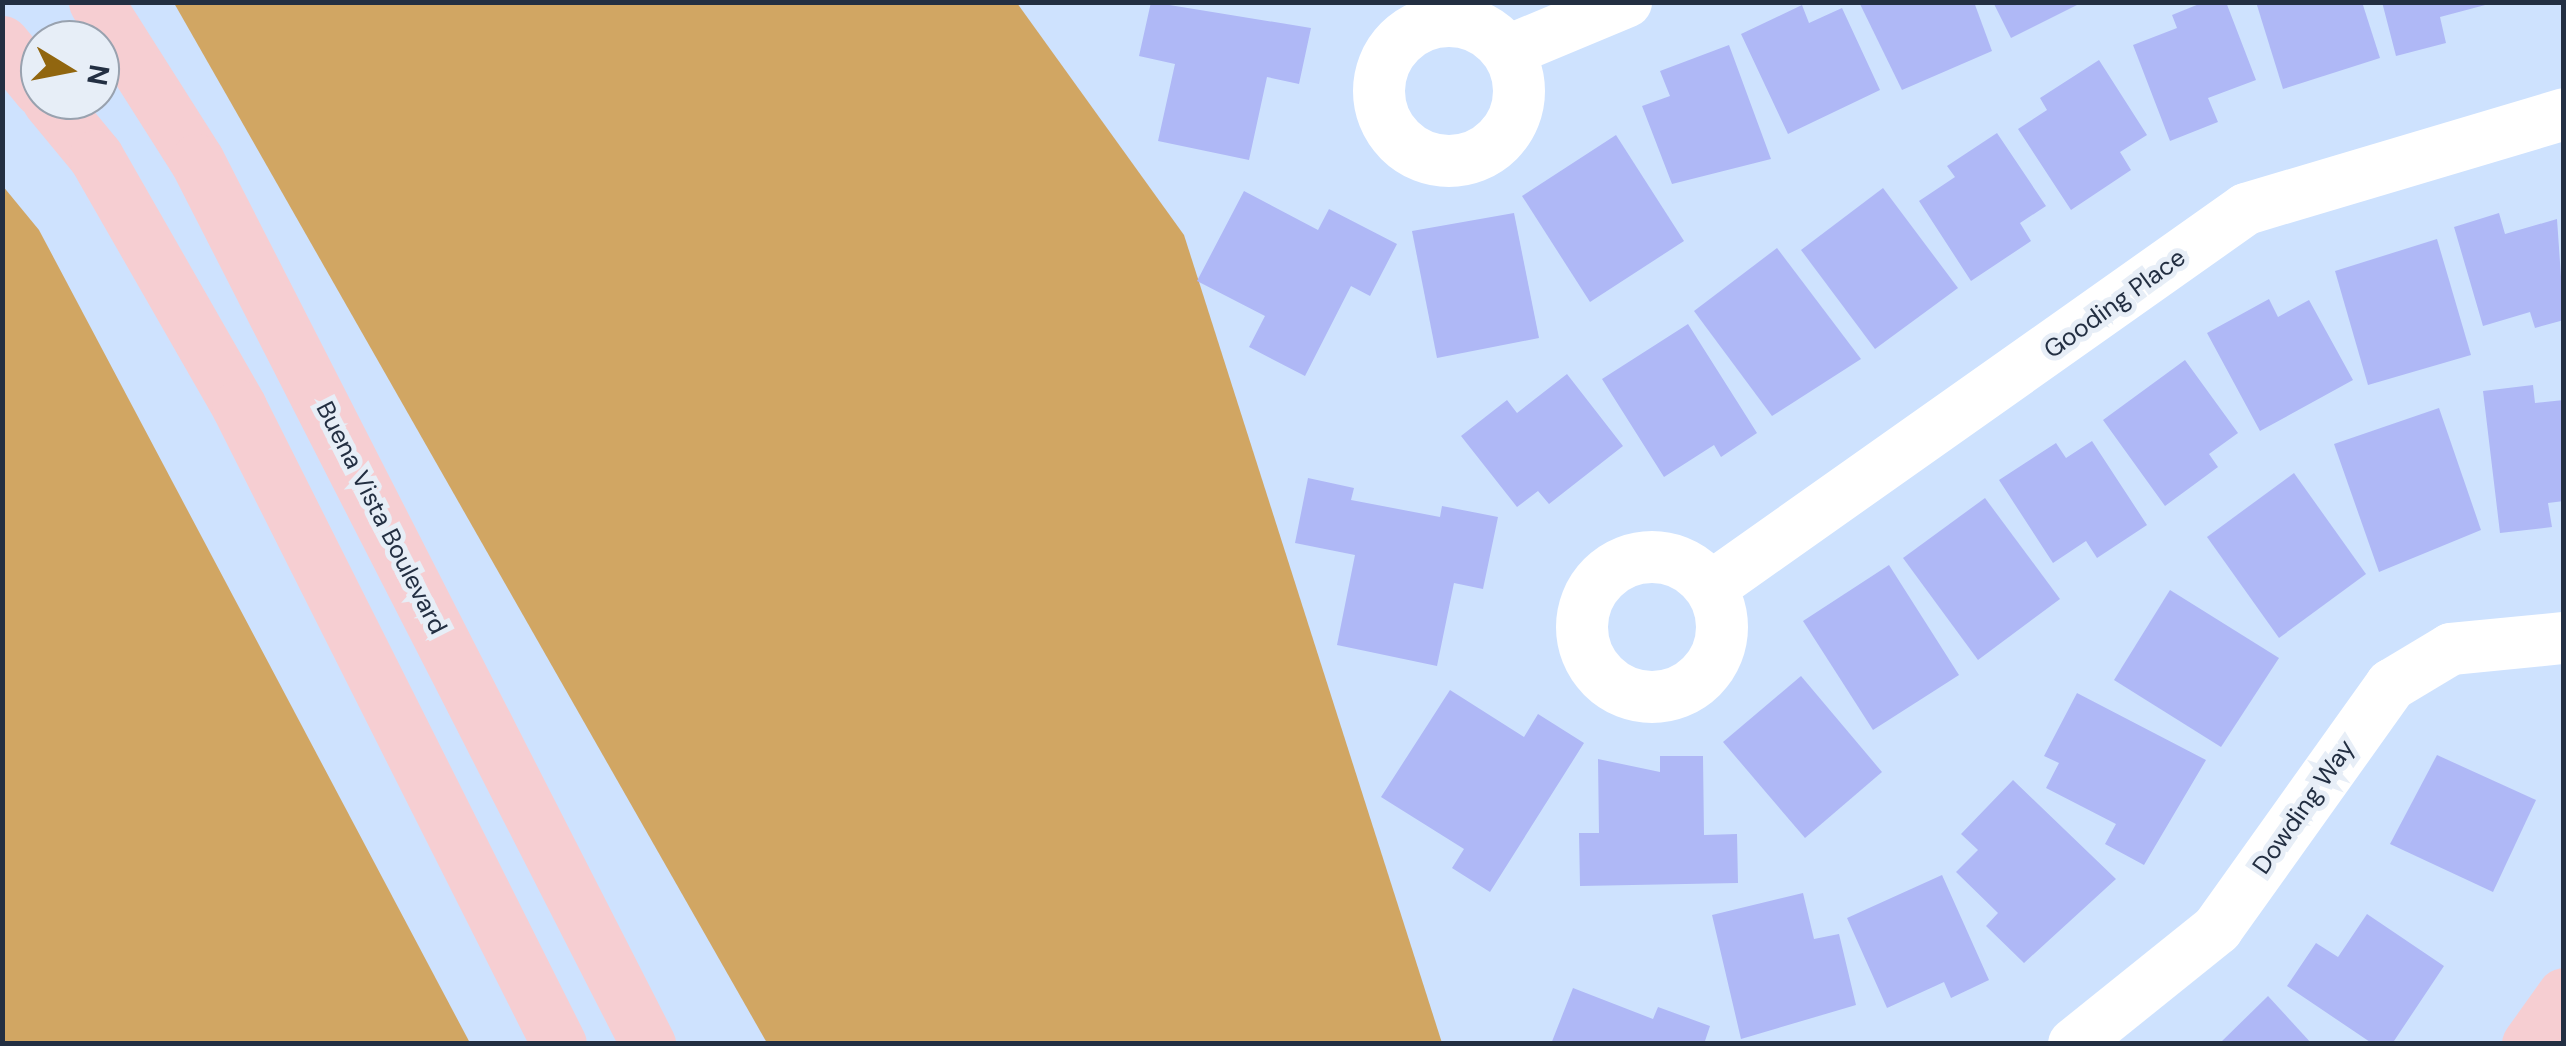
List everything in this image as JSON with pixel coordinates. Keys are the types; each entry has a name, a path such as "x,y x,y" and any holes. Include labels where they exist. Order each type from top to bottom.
{"main road":[{"name":"Buena Vista Boulevard","path":"96,2 197,161 648,1044"},
{"path":"2,43 20,64"},
{"path":"66,120 96,157 239,407 560,1044"},
{"path":"2529,1044 2564,995"}],"street":[{"path":"1508,51 1626,2"},
{"name":"Gooding Place","path":"1711,587 2246,210 2564,114"},
{"name":"Dowding Way","path":"2074,1044 2217,930 2391,685 2451,649 2564,638"}],"shaded area":[{"path":"174,3 1017,3 1184,235 1442,1043 767,1043"},
{"path":"2,185 39,230 470,1043 3,1043"}],"building":[{"path":"1151,2 1311,28 1299,84 1267,77 1249,160 1158,141 1175,64 1139,56"},
{"path":"1859,2 1974,2 1992,51 1902,90"},
{"path":"1993,2 2083,2 2011,38"},
{"path":"2204,2 2226,2 2256,80 2208,98 2218,122 2170,141 2133,45 2177,28 2172,15"},
{"path":"2256,2 2362,2 2380,58 2283,89"},
{"path":"2382,2 2489,4 2440,17 2446,43 2396,56"},
{"path":"1802,5 1809,23 1842,8 1880,90 1788,134 1741,34"},
{"path":"1729,45 1771,159 1672,184 1642,106 1670,96 1660,71"},
{"path":"2099,60 2147,135 2120,152 2131,170 2071,210 2018,129 2047,110 2040,98"},
{"path":"1997,133 2046,206 2020,223 2031,241 1971,281 1919,201 1955,177 1947,166"},
{"path":"1616,135 1684,241 1590,302 1522,196"},
{"path":"1883,188 1958,288 1875,349 1801,250"},
{"path":"1244,191 1318,230 1329,209 1397,244 1370,296 1351,286 1305,376 1249,347 1265,316 1197,281"},
{"path":"1514,213 1539,338 1437,358 1412,231"},
{"path":"2499,213 2505,234 2557,219 2564,320 2535,328 2530,312 2483,326 2454,227"},
{"path":"2437,239 2471,355 2368,385 2335,271"},
{"path":"1777,248 1861,359 1772,416 1694,311"},
{"path":"2269,299 2278,317 2309,300 2353,380 2260,431 2207,333"},
{"path":"1688,324 1757,433 1721,457 1714,445 1664,477 1602,379"},
{"path":"2185,360 2238,433 2209,454 2218,467 2165,506 2103,420"},
{"path":"1567,374 1623,446 1549,504 1538,491 1517,507 1461,436 1507,400 1517,413"},
{"path":"2533,385 2535,403 2564,400 2564,501 2548,503 2552,527 2500,533 2483,391"},
{"path":"2439,408 2481,530 2379,572 2334,444"},
{"path":"2092,441 2147,525 2097,558 2086,541 2053,563 1999,480 2056,443 2066,458"},
{"path":"2294,473 2366,574 2279,638 2207,537"},
{"path":"1308,478 1354,488 1351,500 1440,517 1442,506 1498,517 1483,589 1454,583 1437,666 1337,645 1355,555 1295,543"},
{"path":"1985,498 2060,599 1978,660 1903,558"},
{"path":"1889,565 1959,675 1873,730 1803,621"},
{"path":"2170,590 2279,658 2221,747 2114,680"},
{"path":"1801,676 1882,772 1805,838 1723,742"},
{"path":"1450,690 1524,737 1538,714 1584,743 1490,892 1452,868 1464,849 1381,797"},
{"path":"2077,693 2206,760 2144,865 2105,844 2116,824 2046,788 2059,763 2044,756"},
{"path":"2437,755 2536,800 2493,892 2390,844"},
{"path":"1660,756 1703,756 1704,835 1737,834 1738,883 1580,886 1579,833 1599,833 1598,759 1660,772"},
{"path":"2013,780 2116,879 2024,963 1986,926 1998,913 1956,872 1978,850 1961,834"},
{"path":"1942,875 1989,980 1951,998 1944,982 1887,1008 1847,918"},
{"path":"1803,893 1814,939 1839,934 1856,1005 1741,1039 1712,915"},
{"path":"2367,914 2444,966 2392,1044 2373,1044 2287,986 2316,943 2338,957"},
{"path":"1573,988 1653,1019 1658,1007 1710,1026 1704,1044 1551,1044"},
{"path":"2268,996 2312,1044 2219,1044"}]}
